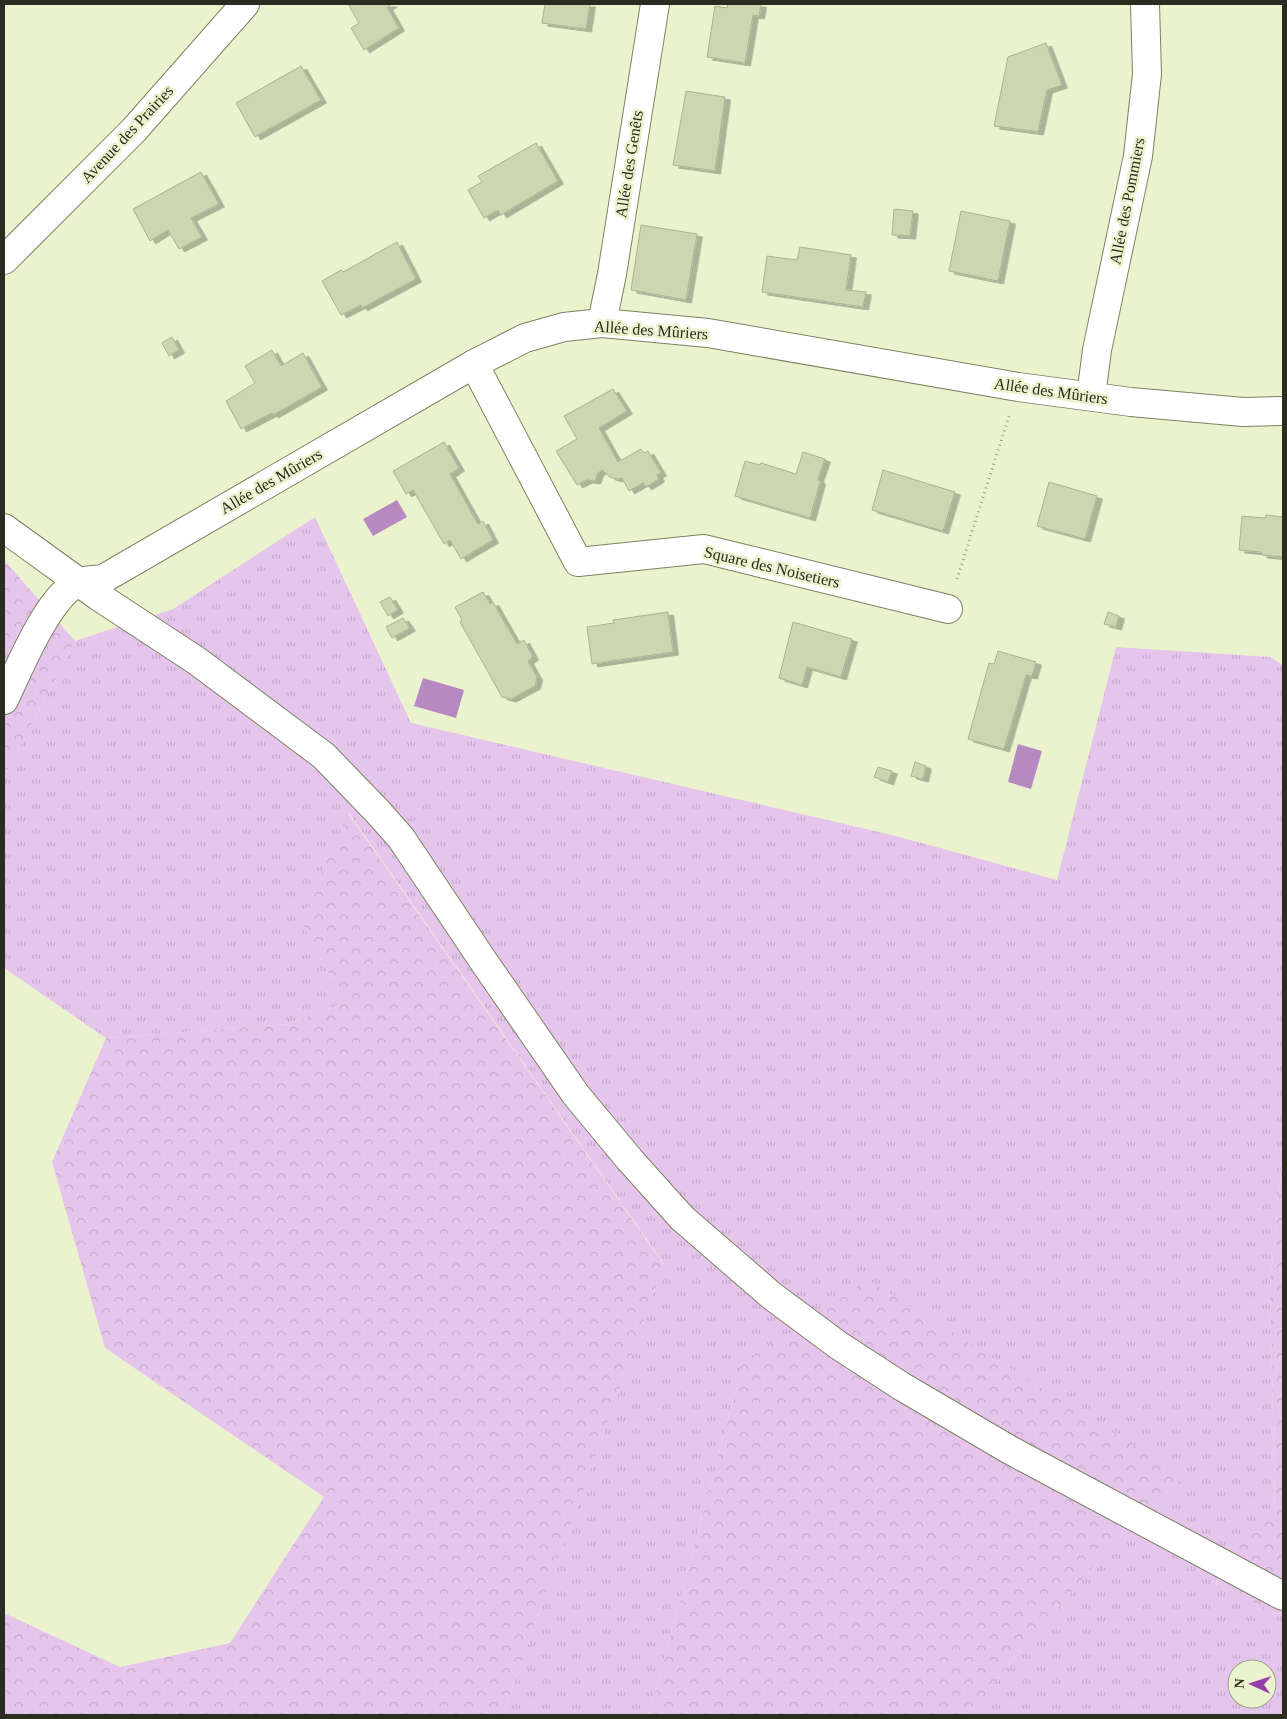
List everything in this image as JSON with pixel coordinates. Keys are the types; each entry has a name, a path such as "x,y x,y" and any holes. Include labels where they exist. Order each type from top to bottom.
{"street":[{"name":"Avenue des Prairies","path":"4,260 134,130 245,4"},
{"name":"Allée des Genêts","path":"602,323 614,264 655,4"},
{"name":"Allée des Pommiers","path":"1091,396 1097,350 1138,156 1147,74 1145,4"},
{"name":"Allée des Mûriers","path":"79,582 103,579 474,364 525,338 564,327 602,323 708,333 1018,387 1131,402 1243,412 1283,411"},
{"name":"Square des Noisetiers","path":"474,364 578,562 704,549 948,609"},
{"path":"4,528 98,596 197,661 324,756 401,838 576,1095 630,1160 682,1218 772,1296 838,1345 901,1386 1010,1450 1283,1596"},
{"path":"4,700 40,626 61,595 79,582"}],"path":[{"path":"948,609 1018,387"}],"green space":[{"path":"315,517 411,723 896,836 1057,880 1116,647 1270,657 1283,665 1283,1150 1270,1286 1275,1513 1229,1547 1216,1585 1283,1616 1283,1715 965,1715 1112,1545 1184,1477 743,1364 649,1715 503,1715 664,1264 349,813 301,921 344,1003 288,1024 106,1038 4,968 4,777 75,641 173,609"},
{"path":"4,560 75,641 4,777"},
{"path":"348,813 664,1265 503,1715 4,1715 4,1613 120,1667 230,1643 324,1497 105,1348 52,1162 106,1038 288,1024 344,1003 301,921"},
{"path":"1283,1150 1283,1616 1216,1586 1229,1547 1275,1512 1270,1286"},
{"path":"868,1280 1184,1477 1112,1545 965,1715 649,1715 743,1364"}],"shaded area":[{"path":"397,500 407,517 373,536 363,519"},
{"path":"423,678 464,690 456,718 414,706"},
{"path":"1018,744 1042,751 1031,789 1008,782"}],"building":[{"path":"348,4 392,4 387,7 399,28 364,50 351,28 359,23"},
{"path":"545,4 590,4 586,29 542,23"},
{"path":"728,4 761,4 759,16 753,15 745,63 707,57 715,6 727,8"},
{"path":"1046,43 1062,85 1047,90 1038,132 994,126 1008,57"},
{"path":"301,66 321,100 255,137 236,103"},
{"path":"686,91 725,97 715,171 673,165"},
{"path":"536,143 558,181 501,215 498,210 484,218 468,190 482,182 478,176"},
{"path":"201,172 219,204 191,218 202,237 179,249 168,230 150,241 133,209"},
{"path":"894,209 913,211 910,236 892,235"},
{"path":"961,211 1010,221 998,281 949,271"},
{"path":"641,225 697,234 686,300 631,290"},
{"path":"397,242 416,279 362,308 361,305 341,315 322,281 341,270 343,272"},
{"path":"800,247 851,255 846,290 866,292 863,307 762,292 767,256 797,260"},
{"path":"172,337 179,350 169,356 162,343"},
{"path":"272,350 281,366 303,353 322,387 273,415 272,413 241,429 226,401 255,383 245,366"},
{"path":"613,389 627,411 599,428 618,462 641,449 644,453 648,451 661,473 657,475 659,479 646,487 643,483 629,491 622,478 610,477 602,470 598,473 595,481 587,480 577,485 556,451 577,439 564,416"},
{"path":"444,442 459,468 450,474 478,524 483,521 493,540 461,559 450,540 444,544 413,490 406,494 393,471"},
{"path":"803,452 825,459 818,479 820,482 810,518 735,496 745,461 760,465 761,463 796,474"},
{"path":"883,470 955,492 943,531 872,510"},
{"path":"1049,482 1097,496 1085,539 1037,526"},
{"path":"1266,515 1283,517 1283,557 1239,550 1242,516 1265,518"},
{"path":"483,592 490,604 493,602 517,644 524,640 533,657 528,661 537,677 535,686 511,699 502,697 460,622 462,620 455,607"},
{"path":"390,597 398,610 388,616 380,602"},
{"path":"668,612 673,652 592,664 587,627 614,623 613,620"},
{"path":"1108,612 1119,616 1116,627 1104,624"},
{"path":"403,618 410,628 392,638 386,627"},
{"path":"793,622 852,639 841,677 807,667 802,685 779,678"},
{"path":"998,651 1036,662 1032,676 1026,675 1004,749 968,739 989,663 994,664"},
{"path":"915,762 926,766 923,779 911,776"},
{"path":"878,767 892,771 888,782 874,777"}]}
